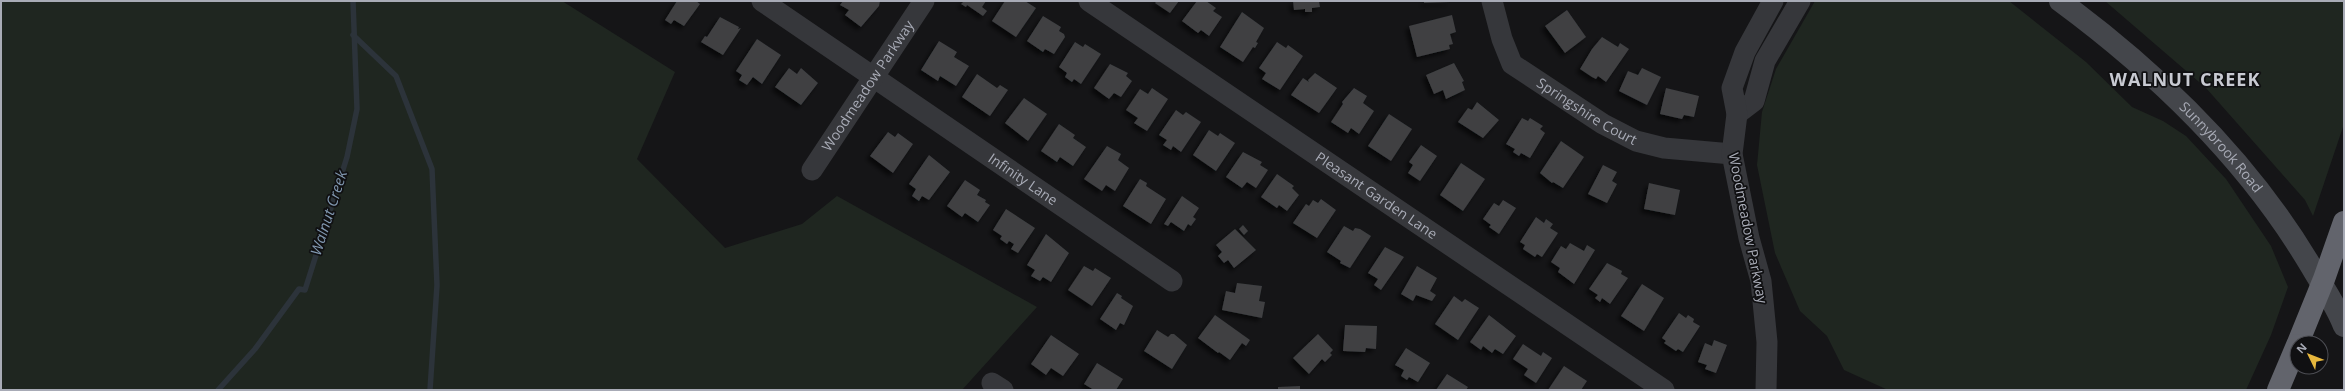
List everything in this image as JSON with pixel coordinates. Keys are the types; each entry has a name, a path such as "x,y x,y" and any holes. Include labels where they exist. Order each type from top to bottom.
{"highway":[{"path":"2301,335 2324,279 2344,222"},
{"path":"2278,390 2289,363"}],"main road":[{"name":"Sunnybrook Road","path":"2060,1 2104,34 2152,74 2225,148 2293,236 2344,326"}],"street":[{"name":"Infinity Lane","path":"762,1 1172,281"},
{"name":"Woodmeadow Parkway","path":"812,170 924,1"},
{"name":"Pleasant Garden Lane","path":"1088,1 1664,390"},
{"name":"Springshire Court","path":"1492,1 1502,40 1512,64 1603,124 1636,141 1664,148 1732,154"},
{"name":"Woodmeadow Parkway","path":"1766,390 1767,342 1760,281 1749,238 1732,154 1737,114 1732,88 1745,52 1773,1"},
{"path":"1737,114 1754,101 1765,61 1792,4"}],"shaded area":[{"path":"1,1 562,1 675,72 637,159 725,248 802,224 837,196 1037,307 962,390 1,390"},
{"path":"1815,1 2009,1 2086,62 2132,107 2163,121 2186,136 2226,179 2271,246 2288,287 2271,335 2246,390 1888,390 1844,370 1827,336 1800,311 1775,253 1757,165 1762,112 1776,69"},
{"path":"2105,1 2344,1 2344,124 2313,216 2305,200 2206,88"}],"building":[{"path":"677,1 696,1 700,4 684,26 674,20 671,24 665,20"},
{"path":"843,1 880,1 879,6 861,27 845,15 849,10 840,5"},
{"path":"964,1 986,1 982,7 987,11 983,16 967,5 966,7 961,4"},
{"path":"1005,1 1025,1 1036,8 1016,37 992,21"},
{"path":"1157,1 1179,1 1170,13 1155,3"},
{"path":"1197,1 1206,1 1216,8 1213,11 1222,17 1209,36 1201,30 1198,33 1182,21"},
{"path":"1293,1 1319,1 1320,7 1312,8 1312,12 1305,12 1305,9 1294,10"},
{"path":"1424,1 1450,1 1450,2 1424,3"},
{"path":"1567,10 1586,37 1565,53 1545,26"},
{"path":"1242,12 1264,28 1256,42 1258,43 1255,48 1253,47 1243,62 1220,47"},
{"path":"1452,15 1456,32 1450,34 1453,44 1449,45 1450,49 1417,57 1409,26"},
{"path":"1043,16 1061,27 1059,31 1064,34 1065,37 1054,54 1045,49 1043,52 1027,41"},
{"path":"720,17 739,27 738,29 741,28 723,55 701,42 705,36 707,37"},
{"path":"1602,37 1618,47 1620,43 1629,49 1606,82 1598,76 1596,79 1592,77 1580,69 1592,49"},
{"path":"757,39 781,55 762,84 753,77 747,85 739,80 742,75 736,71"},
{"path":"939,41 957,52 954,57 969,66 956,86 940,76 938,81 921,70"},
{"path":"1075,42 1083,47 1085,44 1101,54 1081,84 1074,79 1072,82 1065,77 1067,73 1059,67"},
{"path":"1277,42 1286,48 1288,45 1303,56 1280,90 1262,79 1266,73 1259,68"},
{"path":"1454,63 1464,81 1462,82 1465,90 1446,99 1443,90 1434,94 1426,75"},
{"path":"1110,64 1128,73 1126,76 1132,81 1121,97 1114,93 1109,99 1094,88"},
{"path":"789,68 797,74 801,68 818,83 801,105 775,87"},
{"path":"1642,68 1661,77 1647,105 1619,91 1628,71 1638,75"},
{"path":"1315,73 1337,88 1319,113 1291,95 1303,78 1309,82 1308,80"},
{"path":"977,74 997,88 1000,85 1008,90 990,116 962,97"},
{"path":"1152,88 1168,99 1147,131 1134,123 1138,118 1126,110 1140,89 1148,94"},
{"path":"1354,88 1367,96 1363,103 1374,111 1359,134 1351,128 1348,133 1331,122 1343,104 1342,102"},
{"path":"1666,88 1699,96 1694,117 1684,115 1682,119 1660,114"},
{"path":"1024,98 1047,114 1028,141 1005,123"},
{"path":"1477,102 1499,120 1483,138 1458,122 1468,108 1472,110"},
{"path":"1176,110 1183,115 1186,112 1201,122 1181,152 1173,146 1171,150 1163,145 1167,140 1159,135"},
{"path":"1389,114 1412,129 1391,161 1368,146"},
{"path":"1522,118 1528,121 1530,118 1543,126 1540,129 1545,133 1530,158 1521,153 1519,156 1513,152 1515,149 1506,144"},
{"path":"1059,124 1075,135 1073,138 1086,147 1073,166 1060,157 1057,162 1041,151"},
{"path":"1209,130 1218,136 1220,133 1235,143 1216,171 1193,155"},
{"path":"888,132 895,137 898,133 913,144 893,173 870,156"},
{"path":"1561,141 1584,157 1563,188 1553,182 1552,183 1540,173"},
{"path":"1421,145 1437,156 1420,181 1408,173 1413,165 1409,162"},
{"path":"1107,146 1121,154 1118,160 1129,168 1115,191 1106,185 1102,191 1084,179"},
{"path":"1243,152 1262,162 1260,165 1268,170 1256,188 1247,182 1242,188 1226,177"},
{"path":"929,155 950,172 929,200 922,196 919,201 912,196 916,189 909,184"},
{"path":"1461,163 1485,179 1463,211 1440,195"},
{"path":"1603,165 1617,172 1612,181 1617,184 1607,203 1588,194"},
{"path":"1277,174 1294,186 1292,188 1299,195 1287,211 1279,205 1277,208 1261,197"},
{"path":"1140,179 1147,183 1146,186 1166,199 1151,224 1123,206"},
{"path":"965,180 980,190 977,195 986,200 985,202 990,205 978,222 965,213 962,217 947,206"},
{"path":"1649,183 1680,190 1675,215 1644,209"},
{"path":"1182,196 1199,208 1193,217 1196,219 1191,226 1188,224 1184,231 1171,222 1168,226 1164,224"},
{"path":"1321,199 1336,210 1317,238 1293,223 1306,204 1309,206 1313,200 1318,203"},
{"path":"1503,200 1516,208 1499,234 1489,227 1491,225 1483,219 1494,203 1499,206"},
{"path":"1006,209 1035,228 1018,253 1011,249 1014,244 1009,241 1007,244 1000,239 1002,236 993,230"},
{"path":"1536,217 1544,223 1546,219 1553,224 1550,228 1558,233 1542,257 1537,254 1535,257 1523,249 1525,245 1520,242"},
{"path":"1243,225 1248,231 1244,235 1239,229"},
{"path":"1344,226 1353,231 1355,228 1360,229 1371,236 1350,268 1340,263 1341,261 1327,252"},
{"path":"1235,229 1256,250 1234,268 1228,260 1224,263 1218,256 1222,252 1216,245"},
{"path":"1046,234 1069,253 1051,282 1043,277 1040,281 1031,276 1035,270 1027,265"},
{"path":"1570,243 1584,251 1587,245 1595,250 1574,284 1558,272 1560,268 1551,262 1561,246 1566,249"},
{"path":"1385,247 1404,257 1381,290 1374,285 1378,279 1368,273"},
{"path":"1607,263 1622,271 1621,274 1628,278 1610,304 1602,298 1600,302 1595,298 1598,295 1589,289"},
{"path":"1084,266 1093,271 1095,268 1111,278 1092,306 1068,290"},
{"path":"1417,266 1437,278 1430,291 1436,295 1432,301 1416,295 1413,301 1401,294"},
{"path":"1237,283 1262,286 1259,301 1265,302 1262,318 1222,310 1226,291 1235,293"},
{"path":"1642,284 1664,298 1644,331 1621,316"},
{"path":"1117,293 1122,296 1121,298 1133,306 1124,325 1120,323 1116,330 1100,319"},
{"path":"1454,296 1462,302 1465,299 1479,308 1458,340 1435,324"},
{"path":"1679,313 1686,318 1688,315 1694,319 1693,322 1700,326 1683,352 1678,349 1676,351 1664,343 1666,341 1662,338"},
{"path":"1215,315 1250,340 1246,346 1242,343 1230,360 1198,338"},
{"path":"1489,315 1516,336 1503,354 1495,349 1492,353 1483,346 1481,350 1470,342"},
{"path":"1345,325 1377,326 1376,349 1366,348 1365,352 1343,351"},
{"path":"1157,330 1168,337 1171,334 1174,334 1187,345 1172,369 1144,351"},
{"path":"1318,334 1333,350 1330,353 1332,355 1325,362 1322,359 1309,374 1293,358"},
{"path":"1051,335 1079,354 1063,376 1051,368 1046,375 1031,364"},
{"path":"1714,340 1727,345 1716,373 1705,369 1707,365 1698,362 1705,343 1712,346"},
{"path":"1523,344 1541,356 1543,352 1552,358 1536,383 1524,375 1528,369 1513,359"},
{"path":"1406,348 1430,363 1418,382 1409,377 1407,380 1401,376 1404,370 1395,365"},
{"path":"1097,363 1123,379 1116,390 1094,390 1084,384"},
{"path":"1564,366 1587,381 1581,390 1548,390"},
{"path":"1447,374 1468,387 1466,390 1436,390"},
{"path":"1300,386 1300,390 1278,390 1278,387"}],"waterway":[{"name":"Walnut Creek","path":"218,390 255,349 299,289 305,290 347,157 357,109 353,1"},
{"path":"353,35 396,76 432,169 437,285 430,390"}],"district":[{"name":"WALNUT CREEK","path":"2185,80"}]}
